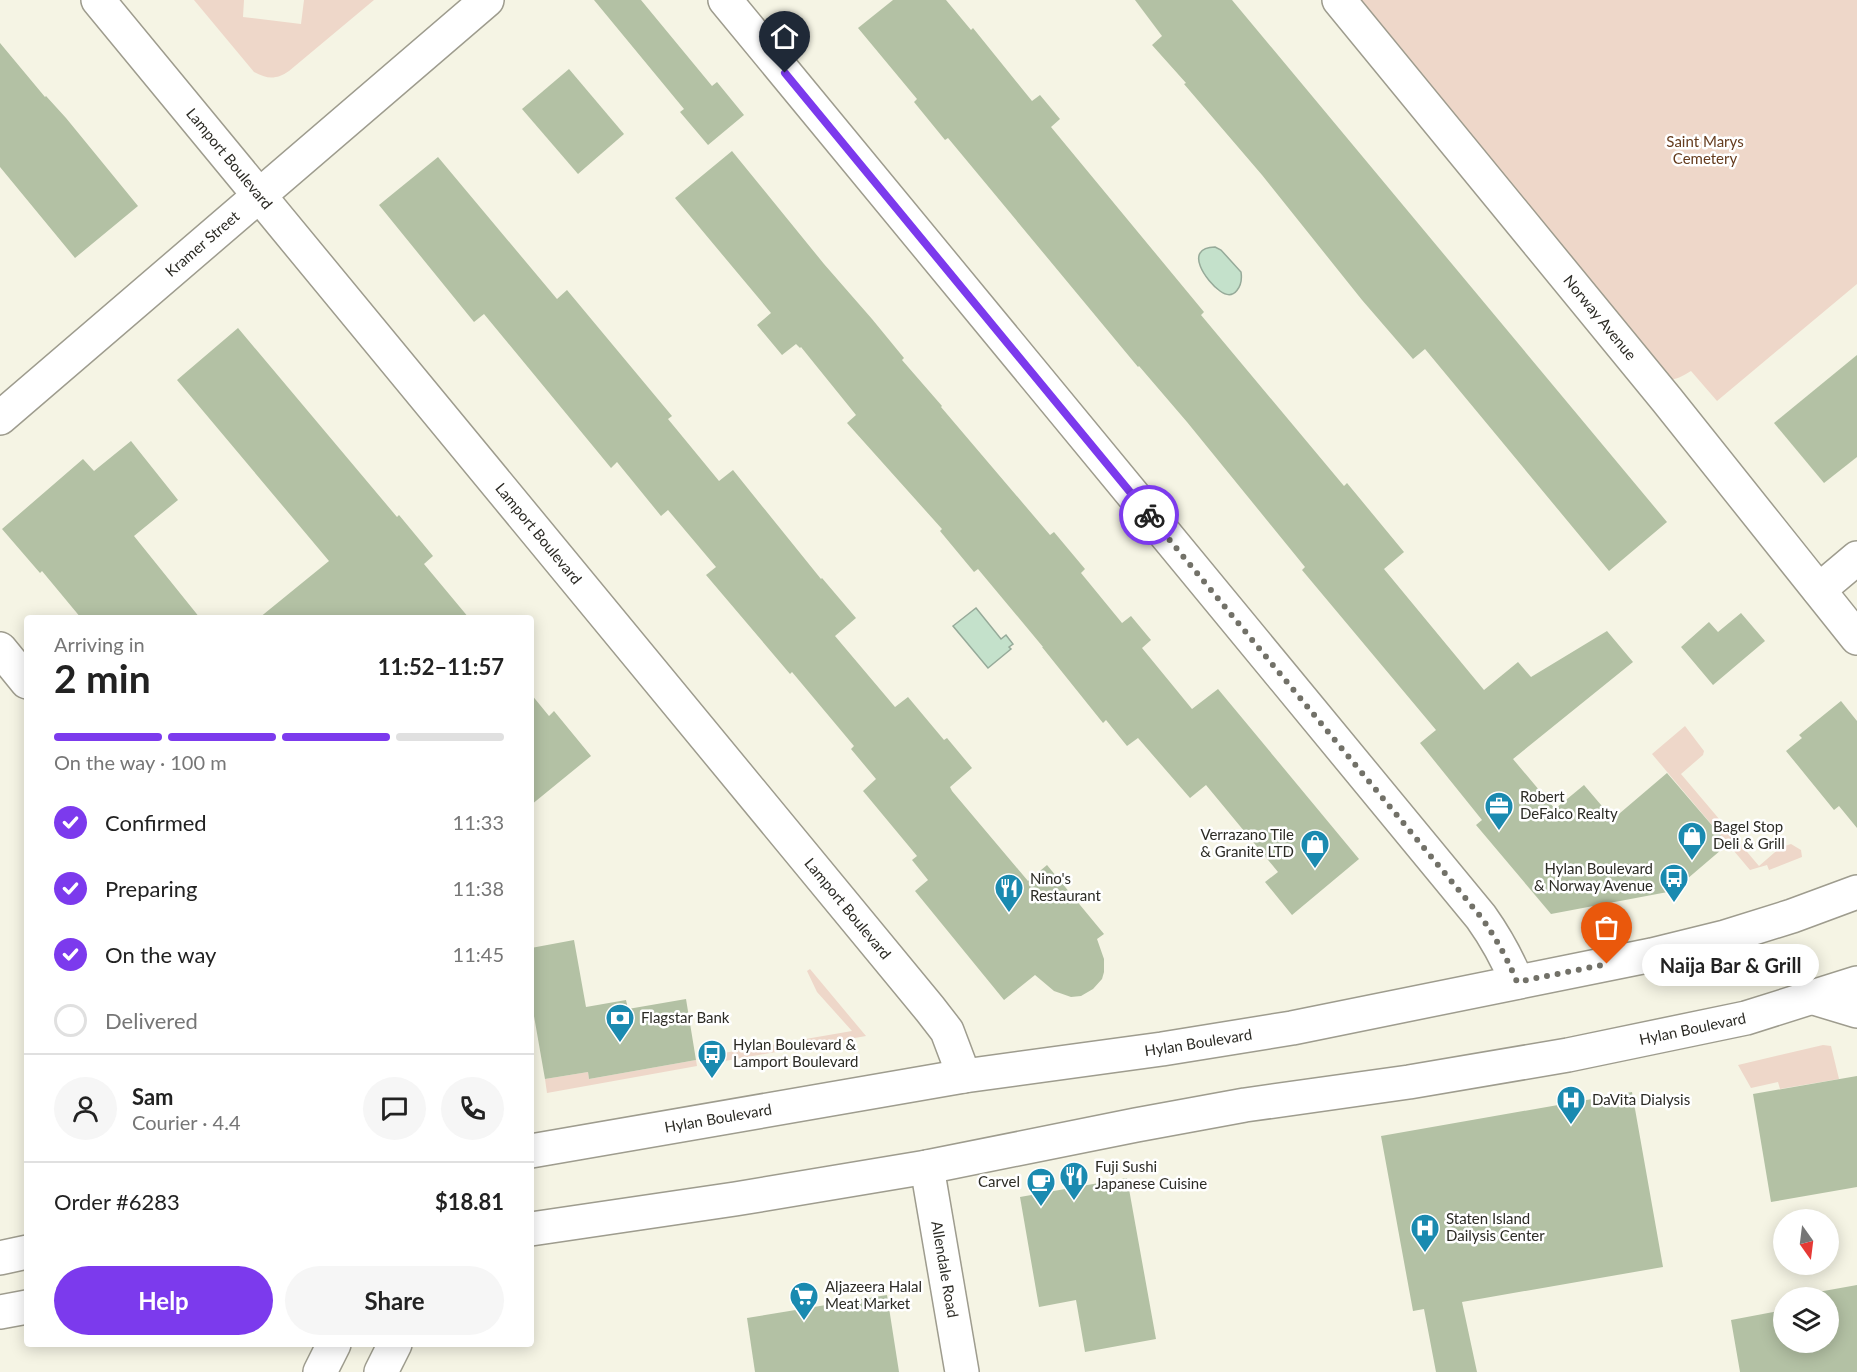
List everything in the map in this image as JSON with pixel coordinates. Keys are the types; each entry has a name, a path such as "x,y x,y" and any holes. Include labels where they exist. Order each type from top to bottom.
{"street":[{"name":"Lamport Boulevard","path":"98,0 930,1009 947,1031 964,1076"},
{"name":"Kramer Street","path":"0,418 487,0"},
{"path":"724,0 1481,917 1495,935 1517,982"},
{"name":"Norway Avenue","path":"1339,0 1659,391 1857,638"},
{"path":"1819,590 1857,558"},
{"path":"0,649 24,678"},
{"name":"Hylan Boulevard","path":"534,1150 964,1076 1162,1049 1292,1028 1652,955 1725,937 1857,892"},
{"name":"Hylan Boulevard","path":"534,1230 927,1167 1201,1113 1308,1095 1409,1082 1626,1044 1746,1018 1857,983"},
{"path":"1814,998 1857,1011"},
{"name":"Allendale Road","path":"927,1167 962,1372"},
{"path":"0,1258 24,1253"},
{"path":"0,1312 24,1308"},
{"path":"320,1372 332,1347"},
{"path":"381,1372 394,1347"}],"green space":[{"path":"194,0 244,0 243,17 301,24 304,0 374,0 289,71 271,78 254,72"},
{"name":"Saint Marys Cemetery","path":"1349,0 1857,0 1857,284 1717,401 1691,371 1666,380"},
{"path":"1685,726 1704,751 1703,755 1681,774 1759,866 1781,847 1791,844 1801,850 1802,857 1769,870 1767,865 1750,870 1652,754"},
{"path":"810,969 866,1036 708,1064 706,1056 852,1031 817,992 807,971"},
{"path":"1823,1045 1831,1046 1839,1079 1780,1089 1778,1082 1751,1088 1738,1065"},
{"path":"696,1060 697,1066 547,1093 545,1079 588,1072 589,1079"}],"shaded area":[{"path":"1215,247 1221,250 1241,272 1241,282 1234,293 1225,294 1220,291 1200,266 1200,253 1205,249"},
{"path":"976,608 1001,639 1006,635 1013,644 1009,647 1011,649 988,668 953,626"}],"building":[{"path":"594,0 641,0 712,86 717,82 744,115 708,145 680,112 684,109"},
{"path":"893,0 946,0 971,30 973,28 1032,101 1040,95 1060,119 1051,127 1204,312 1201,315 1344,486 1347,483 1404,552 1384,569 1484,690 1518,662 1531,677 1607,631 1633,662 1513,759 1555,809 1584,785 1613,819 1667,773 1728,844 1673,891 1551,914 1476,825 1482,820 1420,743 1436,730 1302,570 1305,567 1187,422 1138,367 948,138 945,140 914,102 917,99 858,28"},
{"path":"1135,0 1232,0 1667,522 1609,571 1425,349 1413,359 1362,300 1262,175 1152,45 1162,36"},
{"path":"0,43 45,97 66,118 138,206 75,258 0,167"},
{"path":"569,69 624,134 578,174 522,109"},
{"path":"732,151 904,358 902,360 941,407 1050,535 1054,532 1085,569 1081,573 1122,623 1131,616 1151,640 1142,648 1192,709 1218,689 1359,859 1292,915 1265,882 1278,872 1206,785 1190,798 1138,738 1127,746 1106,720 1103,723 978,569 974,572 940,531 942,529 847,423 856,415 801,347 796,344 782,355 757,325 771,313 675,198"},
{"path":"438,157 557,299 567,290 672,416 668,419 719,481 733,470 821,579 856,618 835,636 895,707 908,697 944,740 947,738 972,768 950,787 952,791 1028,881 1047,865 1104,934 1097,939 1104,959 1104,972 1102,979 1093,989 1081,996 1071,997 1054,991 1035,975 1004,1000 915,891 928,880 912,860 917,856 863,791 876,779 851,749 854,746 706,575 716,567 668,510 661,516 617,462 611,468 484,314 474,322 379,205"},
{"path":"238,328 397,517 399,515 433,556 424,564 466,615 263,615 329,561 177,380"},
{"path":"1857,355 1857,457 1824,483 1774,423"},
{"path":"131,441 178,500 134,536 198,615 79,615 42,571 40,573 2,529 83,459 94,471"},
{"path":"1741,613 1765,641 1713,685 1681,647 1709,622 1718,632"},
{"path":"534,698 549,716 554,711 591,756 534,803"},
{"path":"1841,701 1857,721 1857,828 1839,806 1834,810 1786,751 1802,738 1799,735"},
{"path":"574,940 586,1007 626,1000 628,1009 686,999 696,1060 589,1079 588,1072 545,1079 534,1016 534,947"},
{"path":"1857,1076 1857,1187 1771,1202 1753,1094"},
{"path":"1632,1092 1663,1267 1462,1302 1477,1372 1436,1372 1424,1309 1413,1311 1381,1136"},
{"path":"1127,1178 1156,1339 1085,1352 1076,1300 1039,1307 1020,1197"},
{"path":"1857,1285 1857,1372 1740,1372 1731,1320 1773,1312 1773,1353 1839,1353 1839,1288"},
{"path":"887,1295 899,1372 755,1372 747,1318"}],"way so far":[{"path":"1149,515 1481,917 1495,935 1517,982 1607,964"}],"place":[{"name":"Robert DeFalco Realty","path":"1499,832"},
{"name":"Bagel Stop Deli & Grill","path":"1692,862"},
{"name":"Verrazano Tile & Granite LTD","path":"1315,870"},
{"name":"Hylan Boulevard & Norway Avenue","path":"1674,904"},
{"name":"Nino's Restaurant","path":"1009,914"},
{"name":"Naija Bar & Grill","path":"1607,964"},
{"name":"Flagstar Bank","path":"620,1044"},
{"name":"Hylan Boulevard & Lamport Boulevard","path":"712,1080"},
{"name":"DaVita Dialysis","path":"1571,1126"},
{"name":"Fuji Sushi Japanese Cuisine","path":"1074,1202"},
{"name":"Carvel","path":"1041,1208"},
{"name":"Staten Island Dailysis Center","path":"1425,1254"},
{"name":"Aljazeera Halal Meat Market","path":"804,1322"}],"route":[{"path":"785,73 1149,515"}]}
